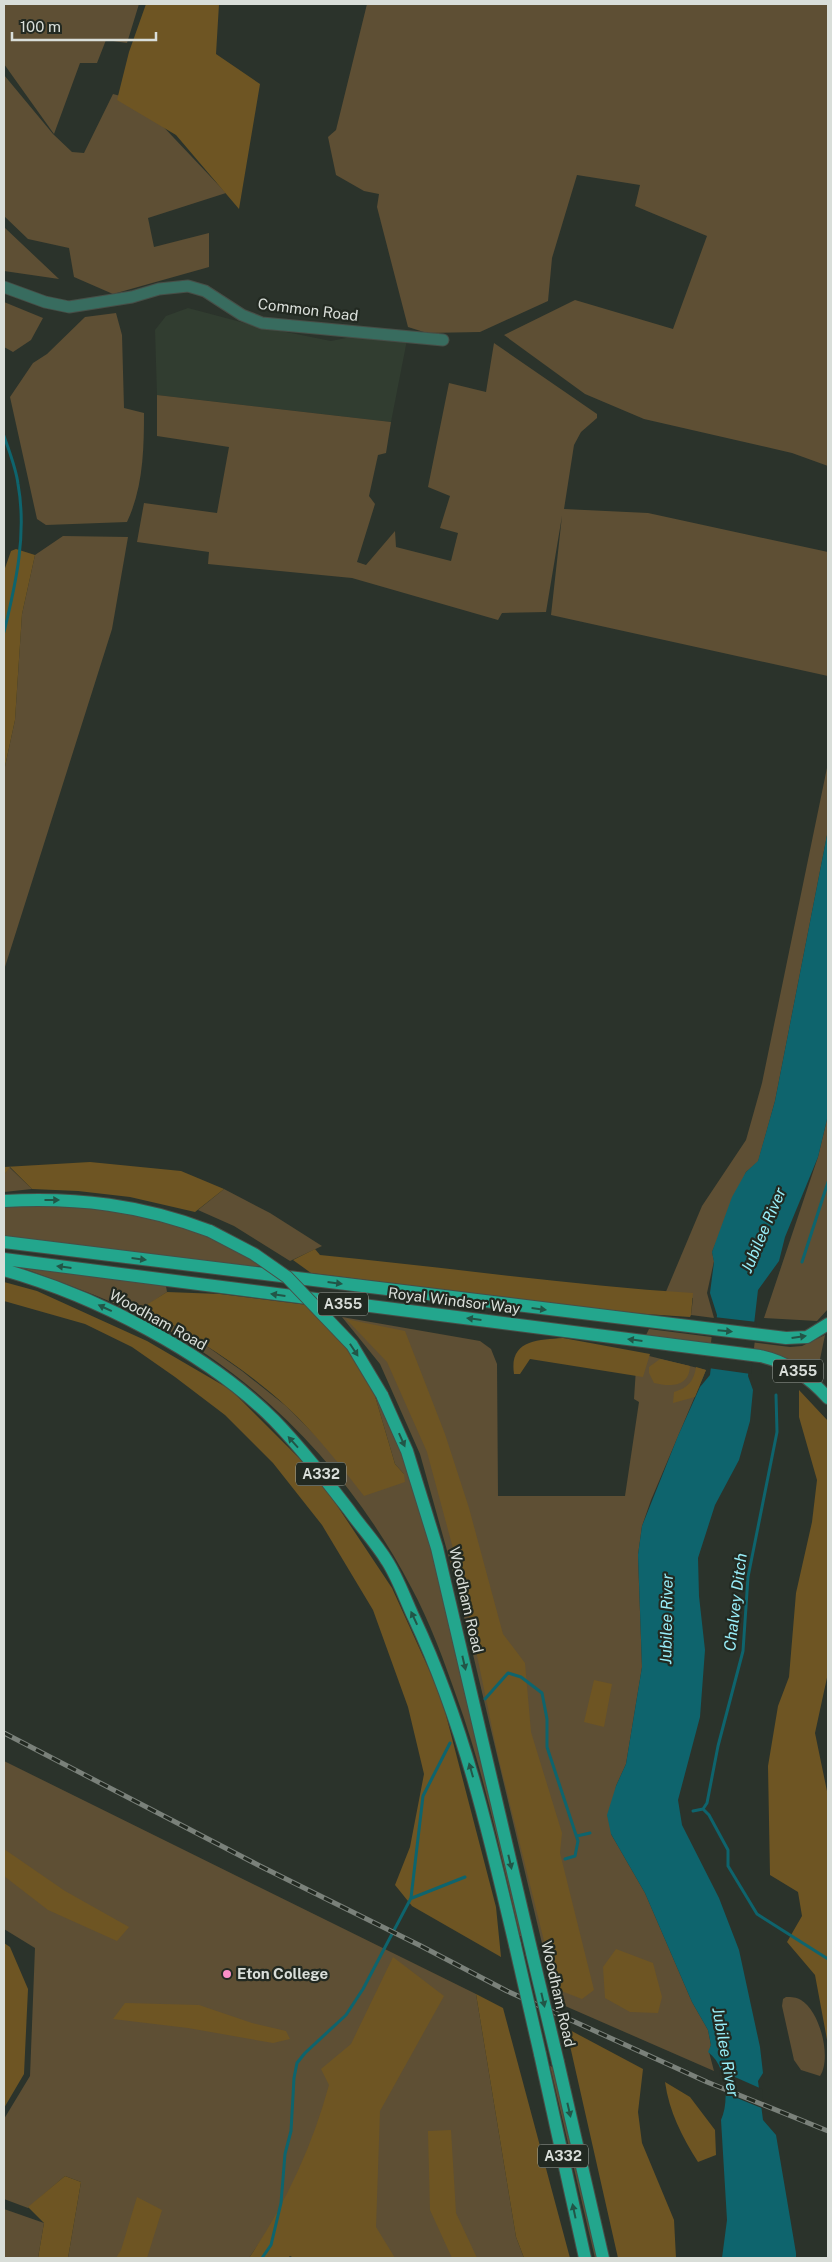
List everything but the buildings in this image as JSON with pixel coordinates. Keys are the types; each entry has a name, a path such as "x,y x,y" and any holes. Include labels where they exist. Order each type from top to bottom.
{"main road":[{"name":"Woodham Road","path":"4,1201 70,1200 116,1204 162,1215 210,1231 254,1254 287,1277 352,1345 382,1395 407,1451 437,1548 603,2258"},
{"name":"Royal Windsor Way","path":"4,1242 767,1336 800,1338 812,1334 828,1324"},
{"name":"Royal Windsor Way","path":"4,1259 760,1356 775,1360 798,1371 828,1398"},
{"name":"Woodham Road","path":"4,1270 66,1290 120,1315 176,1346 223,1378 273,1419 319,1470 387,1561 435,1663 464,1743 485,1817 585,2258"}],"street":[{"name":"Common Road","path":"4,287 45,302 69,307 132,297 159,289 188,286 205,291 242,316 262,323 443,340"}],"shaded area":[{"path":"4,4 139,4 127,43 106,40 97,63 80,63 54,134 4,64"},
{"path":"146,4 219,4 216,54 260,84 239,209 176,135 117,100 129,52"},
{"path":"367,4 828,4 828,466 792,453 644,419 585,394 504,335 575,300 673,329 707,236 635,206 640,185 577,175 552,258 548,301 480,332 427,333 408,327 377,207 379,194 364,191 336,175 328,137 336,130"},
{"path":"4,75 53,134 72,152 84,153 113,94 139,101 226,193 148,218 154,247 209,233 209,267 113,294 74,277 69,248 28,239 4,216"},
{"path":"4,227 59,279 4,271"},
{"path":"4,302 43,318 31,340 13,352 4,347"},
{"path":"188,308 256,326 331,341 356,336 407,340 391,422 157,395 155,330 166,316"},
{"path":"116,313 122,335 124,408 144,413 142,469 132,509 127,522 46,525 37,519 10,397 33,363 47,354 85,317"},
{"path":"494,343 597,414 597,418 581,432 574,445 564,509 648,513 828,552 828,676 551,615 562,516 546,612 502,613 498,620 352,578 208,564 209,552 137,542 144,503 217,513 229,447 157,436 157,395 391,422 386,453 378,455 369,496 375,504 357,562 366,565 395,531 396,547 451,561 458,533 440,528 450,496 428,487 449,383 486,392"},
{"path":"63,536 128,537 112,629 4,970 4,771 15,720 22,614 35,555"},
{"path":"16,549 35,555 22,614 15,720 4,771 4,571 11,551"},
{"path":"828,763 828,830 775,1101 758,1162 746,1172 712,1252 714,1261 707,1293 714,1318 691,1315 693,1298 665,1294 702,1206 746,1140 762,1083"},
{"path":"828,1115 828,1309 817,1321 764,1318 818,1157"},
{"path":"90,1162 181,1171 224,1189 195,1212 130,1197 78,1191 32,1189 10,1167 4,1175 4,1167"},
{"path":"9,1167 32,1189 4,1192 4,1175"},
{"path":"224,1189 270,1213 322,1246 290,1261 234,1226 198,1210"},
{"path":"50,1202 178,1221 265,1266 230,1266 4,1237 4,1205"},
{"path":"315,1249 320,1255 646,1290 693,1293 691,1315 690,1317 631,1313 311,1273 293,1260"},
{"path":"17,1266 166,1286 167,1292 143,1308 198,1340 242,1371 286,1406 323,1443 404,1474 395,1464 370,1379 405,1455 424,1513 524,1936 520,1936 476,1757 442,1656 411,1587 363,1508 303,1437 270,1404 234,1374 157,1324 123,1307"},
{"path":"4,1282 37,1291 147,1341 231,1390 318,1477 392,1588 441,1696 496,1907 501,1957 412,1906 395,1885 410,1847 424,1774 408,1707 373,1610 322,1525 273,1463 225,1415 132,1347 85,1324 4,1301"},
{"path":"167,1292 220,1294 308,1305 350,1350 370,1379 395,1464 404,1474 405,1482 364,1496 318,1439 271,1392 218,1353 143,1307"},
{"path":"342,1317 480,1341 491,1349 497,1364 498,1496 625,1496 639,1402 634,1399 637,1353 706,1370 651,1500 642,1526 638,1555 642,1667 626,1764 616,1786 611,1834 645,1893 692,2002 708,2030 711,2045 709,2052 714,2071 556,2002 455,1579 420,1454 380,1364"},
{"path":"346,1319 405,1331 445,1434 469,1508 503,1634 525,1663 531,1732 562,1833 560,1853 594,1990 582,1999 556,1989 497,1752 461,1578 427,1452 387,1362"},
{"path":"649,1329 790,1347 802,1346 825,1335 819,1364 822,1384 797,1366 648,1338 646,1335"},
{"path":"563,1338 650,1354 643,1377 530,1359 520,1374 514,1374 516,1354 520,1348 535,1341"},
{"path":"660,1359 690,1366 689,1373 683,1382 673,1385 654,1383 649,1373 649,1367"},
{"path":"696,1367 706,1370 695,1397 673,1403 674,1392 690,1383"},
{"path":"799,1390 828,1421 828,1673 815,1733 828,1796 828,2045 815,1975 787,1942 802,1916 798,1892 770,1875 768,1766 778,1706 789,1677 796,1593 812,1522 817,1480 799,1417"},
{"path":"594,1680 612,1684 604,1727 584,1722"},
{"name":"Eton College","path":"4,1761 476,1994 516,2237 524,2258 348,2258 264,2236 249,2258 68,2258 81,2182 65,2176 28,2208 4,2199 4,2119 30,2076 35,1948 4,1929"},
{"path":"4,1849 65,1891 129,1927 117,1941 48,1910 4,1876"},
{"path":"4,1943 10,1947 28,1989 24,2074 4,2108"},
{"path":"616,1949 653,1963 662,1997 658,2013 630,2012 605,1998 603,1967"},
{"path":"393,1957 444,1996 380,2111 376,2227 395,2258 294,2258 290,2256 288,2258 249,2258 286,2196 306,2153 329,2085 321,2069 351,2044"},
{"path":"476,1994 503,2008 570,2258 524,2258 516,2237"},
{"path":"794,1997 801,2000 814,2014 819,2024 825,2058 820,2076 801,2070 794,2060 782,2006 783,1999"},
{"path":"125,2003 199,2005 252,2023 286,2031 290,2039 273,2043 188,2028 113,2019"},
{"path":"566,2028 643,2069 638,2112 642,2143 674,2220 676,2258 618,2258"},
{"path":"550,2066 555,2068 599,2258 595,2258"},
{"path":"665,2082 690,2097 715,2130 716,2155 698,2162 677,2124"},
{"path":"451,2130 456,2213 477,2258 452,2258 430,2210 428,2131"},
{"path":"65,2176 81,2182 68,2258 38,2258 44,2223 28,2207"},
{"path":"137,2197 162,2210 147,2258 116,2258 121,2250"},
{"path":"4,2209 44,2223 38,2258 4,2258"}],"water":[{"name":"Jubilee River","path":"828,830 828,1115 818,1157 785,1237 779,1261 758,1290 748,1376 753,1390 750,1421 739,1460 715,1505 698,1558 699,1596 705,1650 700,1717 678,1800 682,1825 719,1898 739,1950 760,2047 763,2073 758,2081 763,2120 776,2135 796,2253 796,2258 722,2258 727,2220 721,2120 725,2103 725,2083 719,2065 708,2052 711,2045 708,2030 692,2002 645,1893 611,1834 607,1815 616,1786 626,1764 642,1667 638,1555 642,1526 700,1387 710,1375 717,1315 710,1293 714,1262 712,1252 732,1197 746,1172 758,1161 775,1101"}],"pier":[{"path":"714,1317 757,1322 751,1374 708,1368"},
{"path":"719,2070 762,2089 764,2109 722,2092"}],"waterway":[{"path":"4,436 17,478 21,521 19,558 4,632"},
{"name":"Chalvey Ditch","path":"802,1262 828,1182"},
{"name":"Chalvey Ditch","path":"703,1809 707,1803 718,1746 743,1651 748,1577 777,1432 776,1395"},
{"path":"485,1699 508,1673 521,1677 542,1693 547,1719 547,1747 578,1841 575,1856 565,1859"},
{"path":"262,2258 271,2245 281,2203 285,2154 291,2131 294,2078 297,2063 305,2053 346,2015 363,1989 411,1898 423,1796 450,1743"},
{"path":"703,1809 709,1815 728,1850 728,1866 757,1914 828,1959"},
{"path":"693,1811 703,1809"},
{"path":"577,1836 590,1833"},
{"path":"412,1898 465,1877"}],"railway":[{"path":"4,1733 260,1866 507,1991 707,2082 828,2131"}],"place":[{"name":"Eton College","path":"227,1974"}]}
